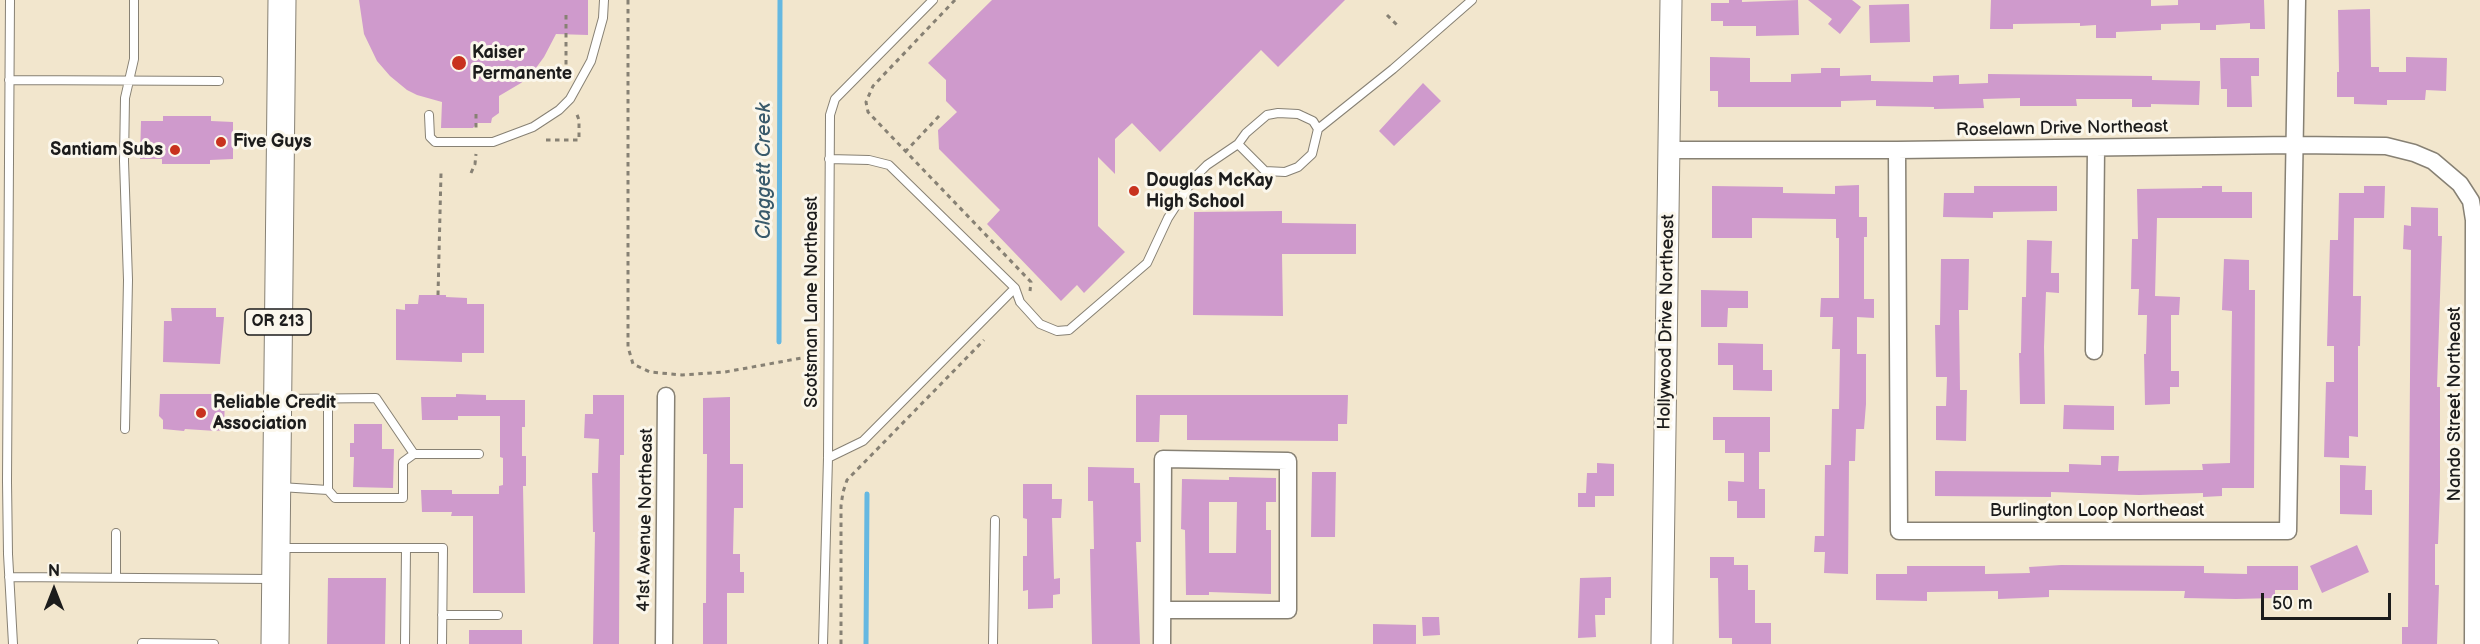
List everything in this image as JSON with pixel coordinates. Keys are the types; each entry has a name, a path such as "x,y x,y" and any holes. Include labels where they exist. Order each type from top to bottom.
{"main road":[{"name":"OR 213","path":"275,644 282,0"}],"street":[{"name":"Hollywood Drive Northeast","path":"1662,644 1671,0"},
{"path":"2293,145 2297,0"},
{"name":"Burlington Loop Northeast","path":"1897,150 1899,531 2288,531 2293,145"},
{"name":"Roselawn Drive Northeast","path":"1669,150 2386,146 2424,157 2449,173"},
{"path":"2094,351 2096,148"},
{"name":"Nando Street Northeast","path":"2449,173 2471,201 2474,220 2477,472 2473,644"},
{"name":"41st Avenue Northeast","path":"664,644 666,396"},
{"path":"1162,644 1163,459 1288,461 1288,610 1163,610"}],"lane":[{"path":"10,0 7,481 13,644"},
{"path":"125,429 128,250 124,161 125,98 134,59 134,0"},
{"path":"429,115 430,137 435,142 493,142 533,127 559,110 570,99 591,61 603,18 604,0"},
{"name":"Scotsman Lane Northeast","path":"823,644 828,458 830,115 835,99 933,0"},
{"path":"1238,144 1265,171 1285,172 1298,167 1312,154 1318,129 1393,69 1472,0"},
{"path":"9,80 219,81"},
{"path":"829,159 860,159 885,163 1015,288 1020,302 1040,324 1057,331 1069,330 1147,263 1168,218 1194,178 1207,165 1238,144 1246,133 1267,115 1298,114 1313,122 1318,129"},
{"path":"828,458 863,441 1015,288"},
{"path":"278,399 376,398 414,454"},
{"path":"328,399 328,490 335,498 403,498 403,462 414,454 479,454"},
{"path":"276,486 328,490"},
{"path":"993,644 994,519"},
{"path":"116,533 116,579"},
{"path":"276,548 443,548 442,644"},
{"path":"405,644 406,549"},
{"path":"9,577 276,579"},
{"path":"442,615 498,615"},
{"path":"142,643 214,644"}],"path":[{"path":"628,0 628,348 633,364 650,372 682,375 725,372 828,354"},
{"path":"955,0 869,92 866,102 868,112 1031,282 1031,289 1020,302"},
{"path":"566,15 566,80"},
{"path":"1387,15 1399,27"},
{"path":"904,152 941,114"},
{"path":"438,295 441,173"},
{"path":"841,644 841,506 847,480 988,336"}],"building":[{"name":"Kaiser Permanente","path":"359,0 588,0 588,35 556,34 533,72 521,83 499,96 499,113 492,118 491,123 477,123 473,128 441,128 442,102 407,90 377,61 364,34"},
{"path":"992,0 1345,0 1278,67 1261,50 1160,152 1132,123 1115,139 1115,174 1098,157 1098,226 1125,252 1084,293 1077,285 1061,301 987,224 1000,210 939,149 938,130 957,112 946,101 946,80 928,63"},
{"path":"1729,0 1742,0 1742,2 1798,0 1799,35 1756,36 1756,26 1723,26 1723,21 1711,21 1711,3 1729,3"},
{"path":"1808,0 1852,0 1861,7 1840,34 1828,24 1832,19"},
{"path":"1991,0 2151,0 2151,6 2178,5 2178,0 2264,0 2265,29 2250,29 2250,23 2216,25 2216,30 2200,30 2200,23 2161,24 2161,30 2116,32 2116,38 2096,38 2096,25 2080,26 2080,23 2013,24 2013,29 1990,29"},
{"path":"1909,4 1910,42 1870,43 1869,5"},
{"path":"2370,9 2371,67 2379,67 2379,72 2406,72 2406,57 2447,58 2446,91 2426,90 2425,100 2387,100 2387,105 2354,104 2354,97 2337,97 2338,10"},
{"path":"1710,57 1750,58 1750,82 1791,82 1791,74 1821,73 1821,68 1840,68 1840,76 1871,75 1871,81 1933,82 1933,76 1959,75 1959,84 1988,83 1988,74 2152,76 2152,80 2200,81 2199,105 2151,104 2151,107 2132,107 2132,99 2076,99 2077,106 2020,106 2020,98 1983,99 1984,108 1934,109 1934,107 1876,106 1876,100 1841,101 1841,107 1718,107 1718,91 1710,91"},
{"path":"2220,58 2259,58 2259,76 2251,76 2252,107 2227,107 2227,89 2221,89"},
{"path":"1423,83 1441,101 1394,146 1379,131"},
{"path":"163,116 211,116 211,121 233,122 233,159 210,160 210,164 162,164 162,159 140,159 141,121 163,121"},
{"path":"1859,185 1859,217 1867,217 1867,237 1864,237 1864,299 1874,299 1874,318 1857,317 1857,354 1866,354 1864,429 1856,429 1855,461 1849,461 1848,574 1824,573 1825,552 1814,552 1815,536 1824,536 1825,465 1831,465 1832,409 1839,409 1840,349 1832,349 1833,317 1820,317 1821,298 1839,298 1839,238 1836,238 1836,219 1752,218 1752,238 1712,238 1712,186 1783,187 1783,193 1835,194 1835,186"},
{"path":"1974,186 2057,186 2057,211 1993,212 1993,218 1943,217 1944,193 1974,193"},
{"path":"2202,186 2222,186 2222,192 2252,192 2252,218 2157,218 2155,296 2180,297 2179,315 2171,315 2171,371 2179,371 2179,387 2170,387 2170,404 2145,405 2144,354 2146,354 2147,315 2138,315 2139,289 2131,289 2132,239 2138,239 2137,189 2202,188"},
{"path":"2364,186 2385,186 2384,218 2354,218 2353,296 2361,296 2360,346 2358,346 2358,437 2349,436 2349,458 2324,457 2326,382 2334,382 2334,346 2327,346 2330,240 2338,240 2339,193 2364,193"},
{"path":"2411,207 2438,208 2438,236 2442,236 2437,387 2440,387 2440,491 2438,544 2435,544 2435,585 2439,585 2437,644 2402,644 2402,627 2408,627 2411,250 2403,249 2404,225 2411,226"},
{"path":"1282,211 1282,223 1356,224 1356,254 1282,254 1283,316 1193,315 1194,212"},
{"path":"2027,240 2052,241 2051,273 2059,273 2059,293 2046,292 2045,404 2020,404 2019,353 2021,353 2022,297 2026,297"},
{"path":"1941,259 1969,259 1968,310 1959,310 1960,390 1967,390 1966,441 1936,440 1936,406 1946,406 1947,377 1936,377 1935,325 1940,325"},
{"path":"2224,259 2249,260 2249,290 2255,290 2254,488 2222,488 2222,496 2203,497 2203,493 2139,495 2051,492 2051,497 1935,496 1935,471 2069,472 2069,464 2101,465 2101,456 2119,456 2118,471 2203,470 2202,464 2230,463 2232,311 2222,310"},
{"path":"1701,290 1748,291 1748,308 1728,308 1727,327 1701,327"},
{"path":"419,295 446,295 446,297 467,298 467,304 484,304 484,353 462,353 462,362 396,360 396,309 405,310 405,304 418,304"},
{"path":"171,308 216,308 216,317 224,317 220,364 163,362 164,321 172,321"},
{"path":"1718,343 1763,344 1763,370 1772,370 1772,391 1733,390 1733,365 1718,365"},
{"path":"160,394 225,394 224,430 163,429 163,420 159,416"},
{"path":"456,394 486,395 486,400 525,400 522,456 526,456 526,486 523,486 525,593 473,593 473,516 451,516 452,512 422,512 421,490 452,490 452,494 499,494 499,486 503,485 500,416 458,416 458,420 422,420 421,397 456,397"},
{"path":"593,395 624,395 624,455 620,455 619,644 593,644 595,532 593,532 592,473 598,473 599,439 584,438 585,414 593,414"},
{"path":"1136,395 1348,395 1347,424 1338,424 1338,441 1187,440 1187,415 1160,415 1159,442 1136,442"},
{"path":"730,397 730,464 743,464 743,508 734,508 733,554 740,554 740,572 744,572 744,593 727,593 727,644 703,644 703,603 706,603 707,454 703,454 703,398"},
{"path":"2064,405 2114,406 2114,430 2063,429"},
{"path":"1713,417 1770,417 1770,452 1759,452 1759,489 1765,489 1765,518 1737,518 1737,501 1728,501 1728,481 1744,482 1744,453 1725,453 1725,440 1713,440"},
{"path":"354,424 382,424 382,449 394,449 393,488 353,487 354,457 350,457 350,443 354,443"},
{"path":"1597,463 1614,464 1614,496 1595,496 1595,507 1578,507 1578,493 1586,493 1587,473 1597,473"},
{"path":"2340,465 2366,466 2365,490 2372,490 2372,515 2340,514"},
{"path":"1088,467 1134,468 1134,483 1140,483 1141,542 1136,542 1140,644 1092,644 1090,549 1094,549 1093,501 1088,501"},
{"path":"1312,472 1336,472 1335,537 1311,537"},
{"path":"1229,477 1276,478 1276,502 1266,502 1266,530 1271,530 1271,594 1209,592 1209,595 1186,595 1185,530 1181,529 1182,479 1229,480","holes":["1209,502 1237,502 1236,553 1209,553"]},
{"path":"1023,484 1052,484 1052,499 1062,499 1061,518 1052,518 1054,579 1060,578 1060,594 1053,595 1053,608 1028,609 1028,590 1023,591 1023,556 1027,556 1027,519 1023,518"},
{"path":"2357,545 2369,572 2322,593 2310,566"},
{"path":"1710,557 1734,557 1734,565 1748,565 1748,590 1755,590 1755,623 1771,623 1771,644 1732,644 1732,638 1719,638 1718,578 1710,578"},
{"path":"2061,565 2204,566 2204,573 2247,574 2247,566 2298,566 2298,590 2275,590 2275,598 2236,599 2184,598 2185,591 2049,590 2049,597 1998,599 1998,591 1927,592 1927,601 1876,600 1876,574 1907,574 1907,566 1985,566 1985,574 2030,573 2029,567"},
{"path":"1611,577 1611,598 1605,598 1605,615 1595,615 1596,637 1578,638 1580,578"},
{"path":"328,578 386,578 385,644 327,644"},
{"path":"1422,617 1439,617 1440,635 1423,636"},
{"path":"1373,624 1416,625 1416,644 1373,644"},
{"path":"469,630 522,630 522,644 469,644"}],"waterway":[{"name":"Claggett Creek","path":"779,342 780,0"},
{"name":"Claggett Creek","path":"866,644 867,494"}],"place":[{"name":"Kaiser Permanente","path":"459,63"},
{"name":"Five Guys","path":"221,142"},
{"name":"Santiam Subs","path":"175,150"},
{"name":"Douglas McKay High School","path":"1134,191"},
{"name":"Reliable Credit Association","path":"201,413"}]}
